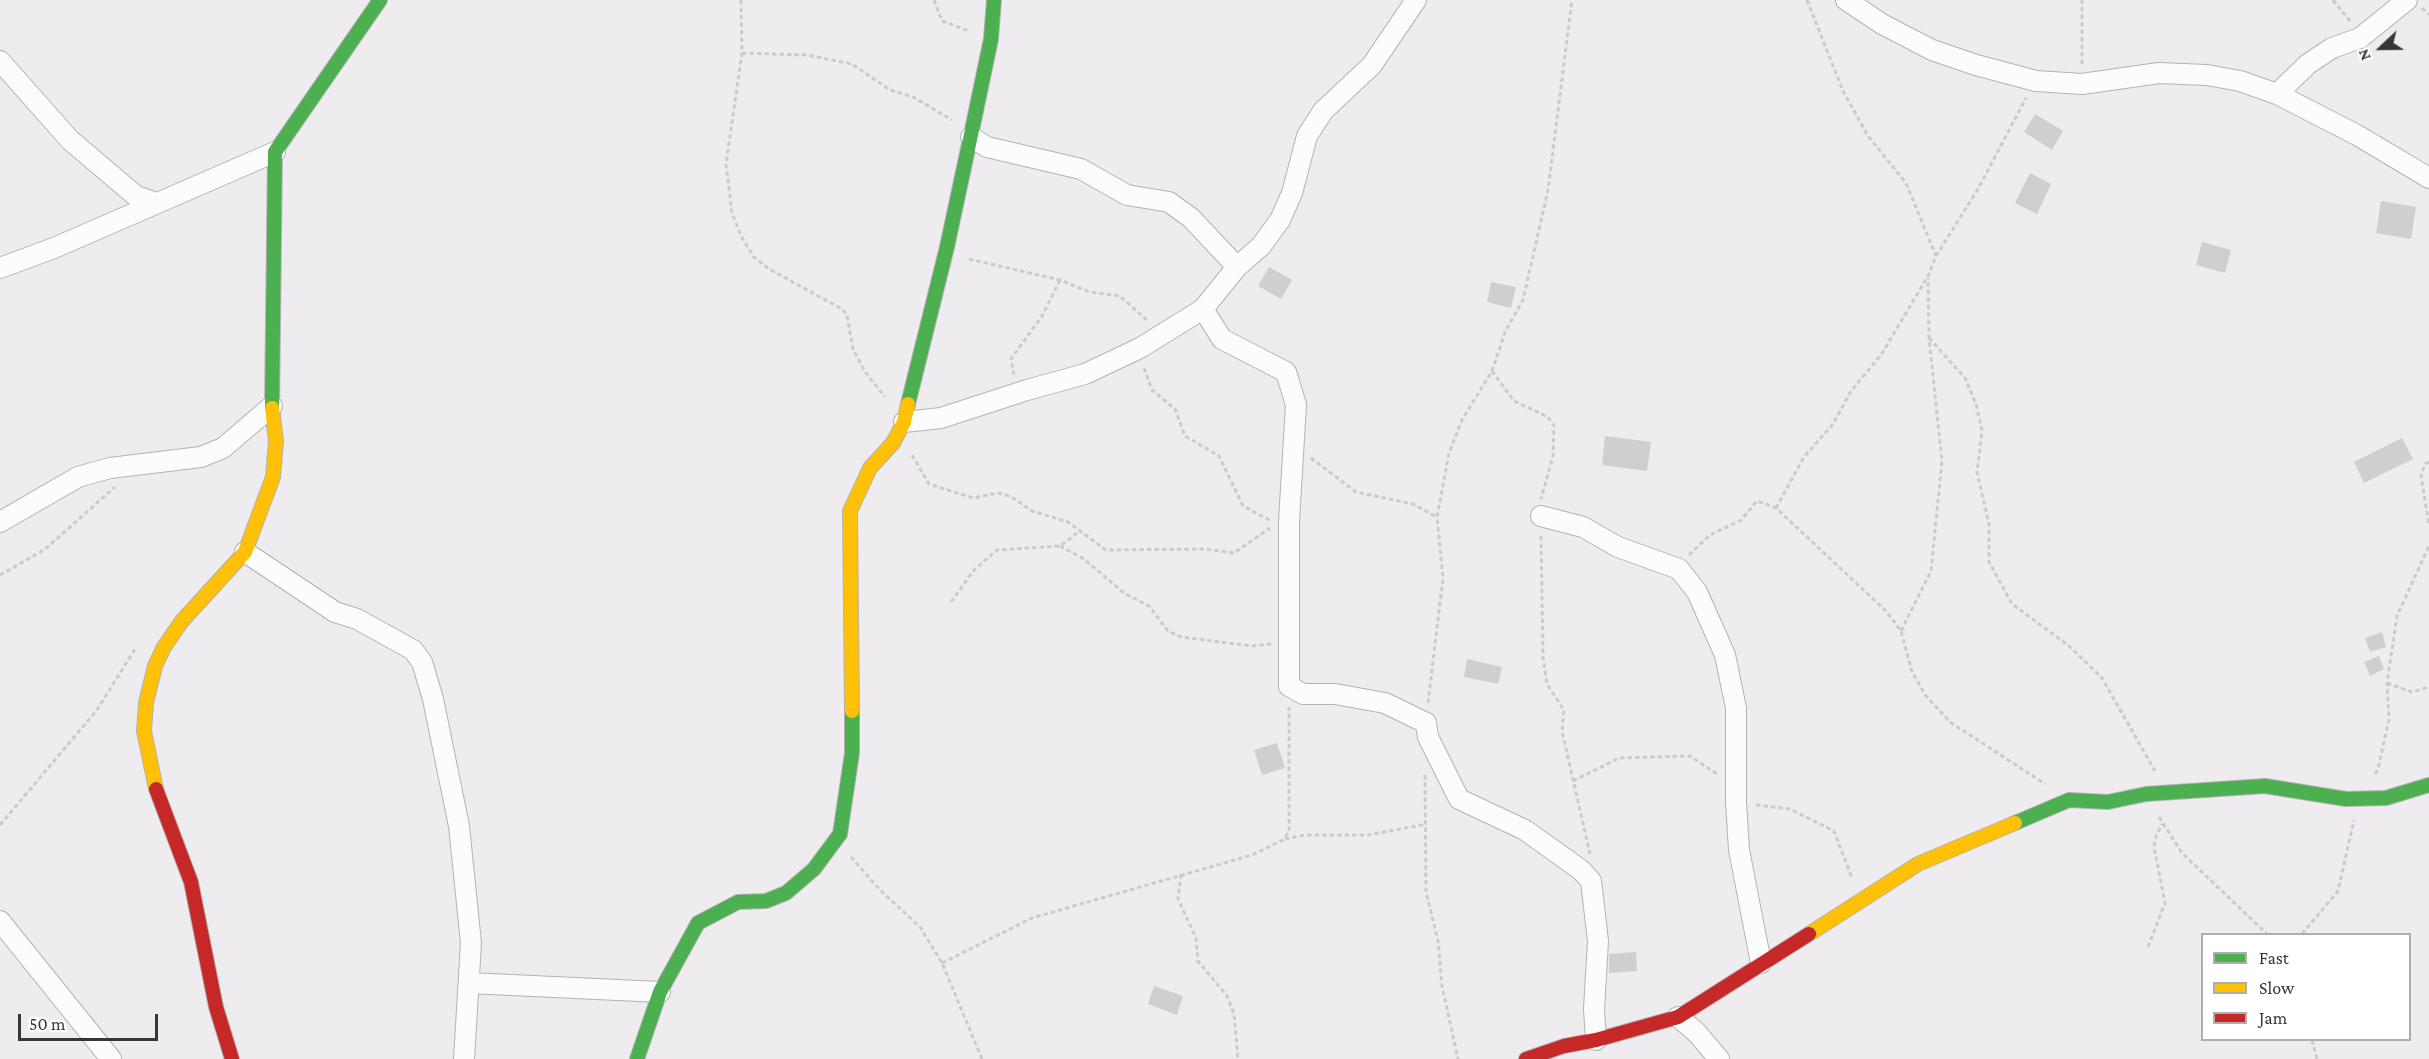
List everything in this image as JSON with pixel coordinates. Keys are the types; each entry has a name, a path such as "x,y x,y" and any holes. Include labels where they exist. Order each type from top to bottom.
{"street":[{"path":"0,268 54,248 275,152 380,0"},
{"path":"637,1059 660,992 698,923 738,902 766,901 786,893 814,869 840,834 852,753 850,511 870,468 893,443 904,422 947,247 990,39 994,0"},
{"path":"904,422 941,418 1085,374 1164,335 1203,309 1237,267 1261,246 1280,220 1292,193 1307,136 1323,111 1372,65 1416,0"},
{"path":"1846,0 1882,24 1932,50 2036,81 2082,84 2147,74 2184,74 2240,81 2277,94 2357,135 2429,178"},
{"path":"2277,94 2308,64 2332,48 2361,38 2407,0"},
{"path":"0,61 70,140 136,196 156,203"},
{"path":"971,134 987,147 1081,169 1127,195 1169,202 1191,218 1237,267"},
{"path":"232,1059 216,1006 191,882 156,790 144,731 146,703 155,666 164,647 182,621 245,552 273,477 276,441 272,405 275,152"},
{"path":"1203,309 1222,339 1286,372 1296,405 1288,642 1289,686 1303,694 1335,694 1385,704 1427,730 1459,799 1525,830 1581,870 1591,881 1598,941 1594,1009 1596,1040"},
{"path":"0,522 78,477 110,468 201,457 223,448 272,405"},
{"path":"1541,516 1583,527 1618,547 1679,569 1697,592 1725,655 1736,708 1736,795 1739,850 1761,963"},
{"path":"245,552 335,612 357,619 413,650 422,662 433,699 459,826 471,943 464,1059"},
{"path":"1526,1059 1564,1046 1596,1040 1678,1017 1918,864 2069,800 2108,802 2146,794 2265,786 2346,798 2386,798 2429,785"},
{"path":"0,921 111,1059"},
{"path":"469,983 660,992"},
{"path":"1678,1017 1696,1032 1719,1059"}],"path":[{"path":"741,0 742,53 726,164 732,213 741,236 754,257 769,269 842,309 847,315 853,349 865,372 904,422"},
{"path":"934,0 942,21 990,39"},
{"path":"1458,1059 1442,987 1438,941 1426,892 1425,766 1443,578 1437,517 1449,453 1462,420 1492,371 1505,332 1523,300 1548,190 1572,0"},
{"path":"1807,0 1843,91 1868,136 1906,183 1936,256"},
{"path":"2082,0 2082,84"},
{"path":"2333,0 2361,38"},
{"path":"742,53 807,55 852,64 890,90 913,97 971,134"},
{"path":"1776,508 1804,457 1833,424 1851,391 1881,355 1928,276 1936,256 1978,189 2036,81"},
{"path":"947,247 956,256 1060,280 1090,292 1120,296 1164,335"},
{"path":"1901,631 1931,571 1942,461 1929,338 1928,276"},
{"path":"1027,390 1012,373 1011,359 1042,316 1060,280"},
{"path":"1929,338 1965,378 1976,404 1982,431 1977,472 1989,524 1989,562 2012,604 2068,645 2102,678 2168,794"},
{"path":"893,443 913,456 928,484 973,498 998,493 1010,496 1032,511 1068,522 1106,550 1206,549 1234,554 1276,524 1243,506 1219,456 1185,436 1175,408 1152,390 1140,348"},
{"path":"1492,371 1514,401 1548,417 1554,426 1553,456 1541,495 1545,675 1546,684 1564,710 1562,731 1590,850 1591,881"},
{"path":"1293,444 1356,492 1413,504 1437,517"},
{"path":"2429,462 2425,464 2421,476 2429,525"},
{"path":"0,575 44,550 118,485"},
{"path":"1679,569 1710,535 1741,520 1757,501 1776,508 1886,611 1901,631 1912,672 1926,696 1950,722 2069,800"},
{"path":"1060,546 1080,531"},
{"path":"951,602 974,570 997,550 1060,546 1084,559 1125,593 1149,606 1168,630 1181,637 1252,646 1288,642"},
{"path":"2303,933 2338,891 2360,797 2378,769 2389,719 2387,683 2397,616 2429,546"},
{"path":"0,825 97,710 139,643"},
{"path":"2387,683 2412,692 2429,687"},
{"path":"1283,840 1290,832 1289,686"},
{"path":"1574,781 1619,758 1690,756 1736,795 1790,809 1834,831 1855,884 1865,897"},
{"path":"2146,794 2162,824 2182,853 2266,933"},
{"path":"942,963 1032,918 1252,855 1283,840 1305,835 1368,835 1426,824"},
{"path":"2148,947 2165,903 2154,847 2162,824"},
{"path":"840,834 850,856 880,890 920,927 942,963 982,1059"},
{"path":"1181,874 1178,899 1196,938 1198,961 1227,996 1234,1014 1238,1059"},
{"path":"2312,1041 2317,1059"}],"building":[{"path":"2035,114 2063,131 2052,150 2024,132"},
{"path":"2030,173 2051,184 2037,214 2015,203"},
{"path":"2381,201 2416,207 2411,239 2376,233"},
{"path":"2202,242 2231,250 2225,273 2196,265"},
{"path":"1269,267 1292,280 1281,299 1258,286"},
{"path":"1491,282 1516,287 1511,308 1487,302"},
{"path":"1605,436 1651,442 1647,471 1602,465"},
{"path":"2402,438 2413,459 2364,483 2354,462"},
{"path":"2382,632 2386,647 2370,652 2365,638"},
{"path":"2379,656 2384,669 2370,676 2364,662"},
{"path":"1467,659 1502,667 1498,684 1464,677"},
{"path":"1277,743 1285,768 1262,775 1254,750"},
{"path":"1636,952 1637,971 1609,973 1609,954"},
{"path":"1154,986 1183,996 1177,1015 1148,1004"}],"traffic: fast":[{"path":"272,408 275,152 380,0"},
{"path":"908,404 947,247 972,130 991,39 994,0"},
{"path":"637,1059 660,992 698,923 738,902 766,901 786,893 814,869 840,834 852,753 852,711"},
{"path":"2015,823 2069,800 2108,802 2146,794 2265,786 2346,799 2386,798 2429,785"}],"traffic: slow":[{"path":"852,711 850,511 870,468 893,443 904,422 908,404"},
{"path":"156,789 144,731 146,703 155,666 164,647 182,621 245,552 273,477 276,441 272,408"},
{"path":"1809,934 1918,864 2015,823"}],"traffic: jam":[{"path":"156,789 191,882 216,1007 232,1059"},
{"path":"1526,1059 1564,1046 1596,1040 1678,1017 1809,934"}]}
